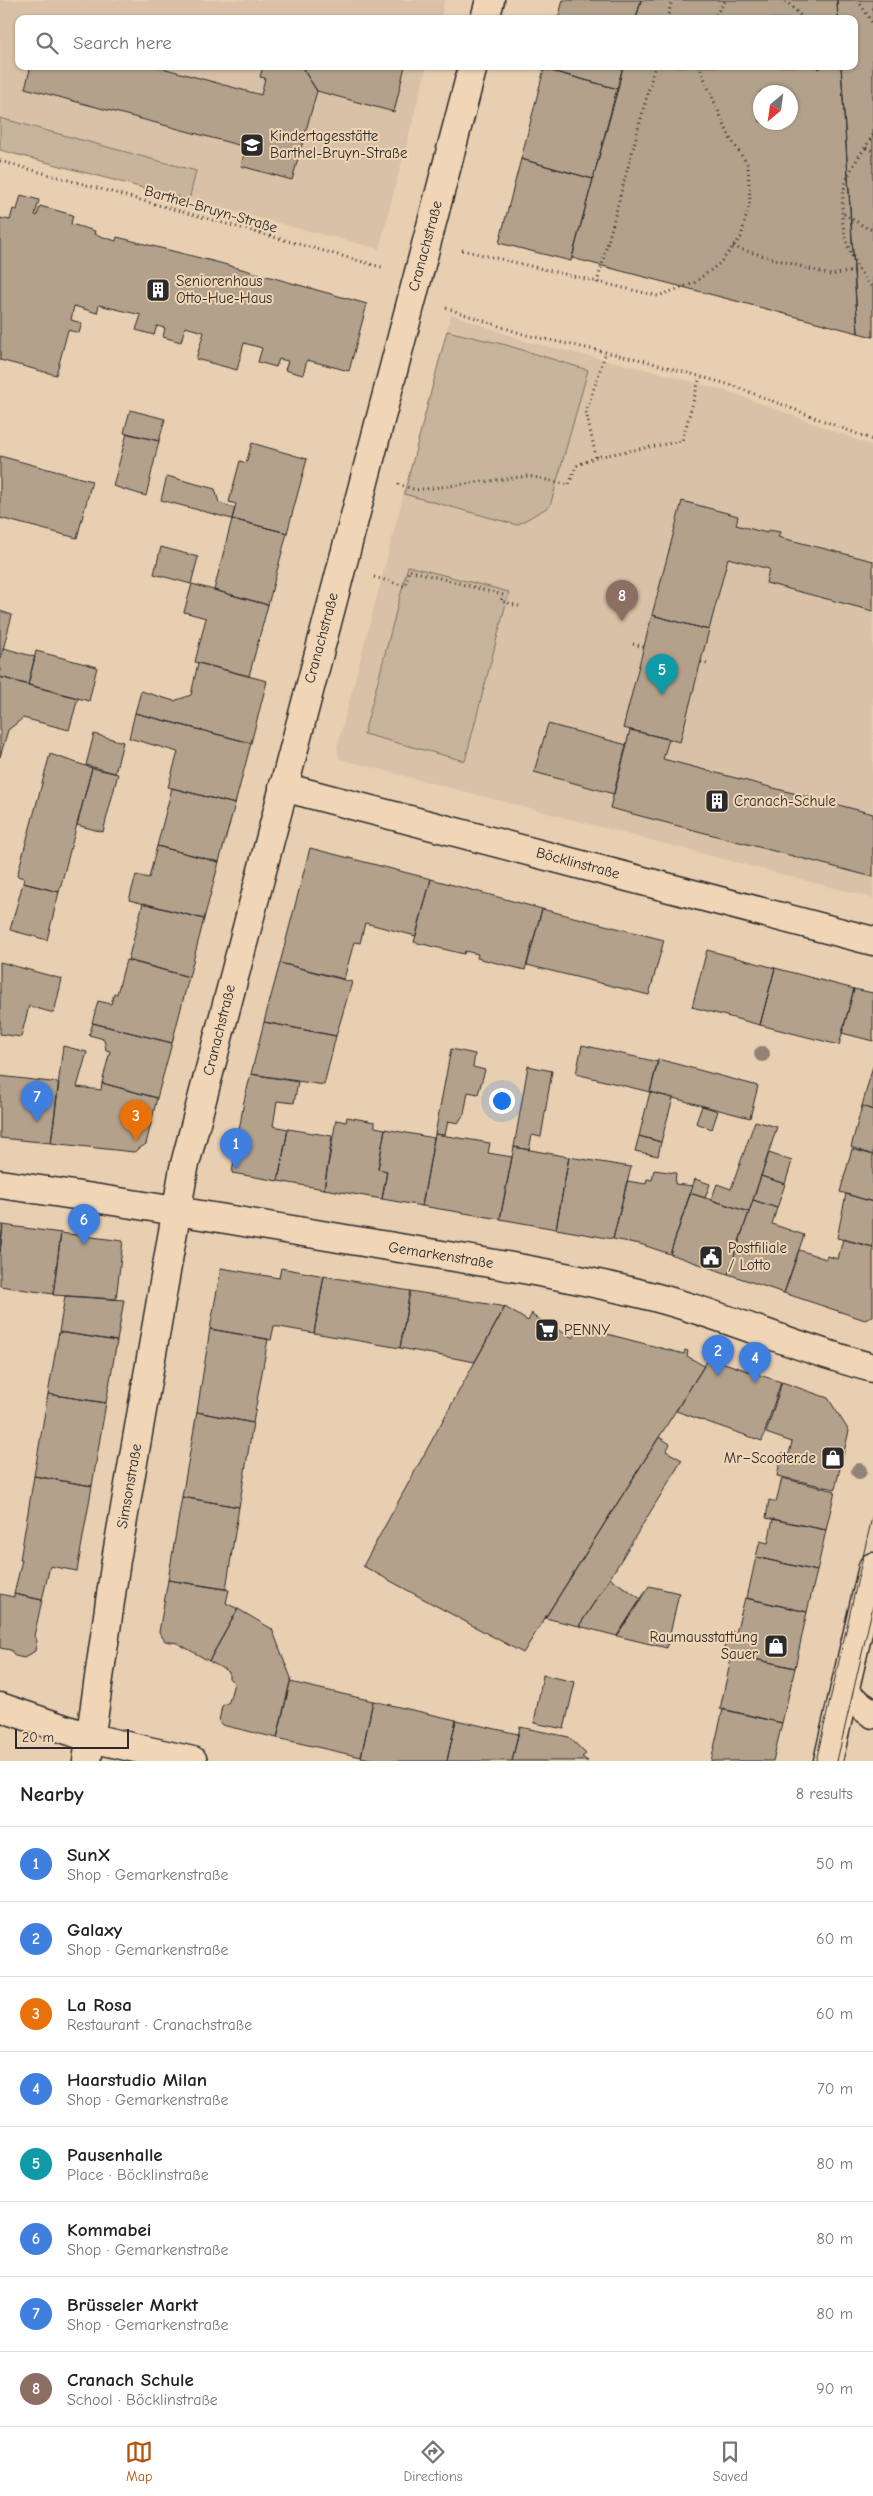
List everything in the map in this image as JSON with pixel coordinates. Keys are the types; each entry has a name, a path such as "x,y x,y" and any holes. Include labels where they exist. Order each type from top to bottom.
{"street":[{"path":"486,15 490,0"},
{"name":"Cranachstraße","path":"175,1211 184,1168 283,787 472,70"},
{"name":"Böcklinstraße","path":"283,787 873,941"},
{"name":"Gemarkenstraße","path":"0,1184 511,1266 639,1293 696,1309 817,1352 873,1368"},
{"name":"Simsonstraße","path":"89,1750 115,1570 175,1211"},
{"path":"828,1761 873,1568"},
{"path":"844,1694 873,1714"},
{"path":"0,1707 89,1750 193,1761"}],"path":[{"path":"668,15 672,0"},
{"path":"716,15 726,0"},
{"path":"780,0 787,2 800,15"},
{"path":"858,0 873,24"},
{"path":"597,283 654,70"},
{"path":"462,250 658,296 694,283 720,263 741,237 750,201 748,165 730,138 701,70"},
{"path":"873,135 853,167 844,189 843,234 851,260 873,289"},
{"path":"866,148 873,151"},
{"name":"Barthel-Bruyn-Straße","path":"0,161 361,263 417,276"},
{"path":"844,213 873,230"},
{"path":"733,247 831,275 859,270"},
{"path":"446,308 526,335 567,346 606,352 734,386 873,440"},
{"path":"596,457 586,412 606,352"},
{"path":"398,484 416,490 529,476 569,485 576,466 596,457 682,441 700,377"},
{"path":"374,577 406,586 409,570 503,595 501,601 522,607"},
{"path":"633,644 644,647"},
{"path":"700,662 707,664"}],"shaded area":[{"name":"Kindertagesstätte Barthel-Bruyn-Straße","path":"0,0 445,0 441,15 15,15 15,70 426,70 379,249 189,200 196,171 0,118"},
{"path":"0,118 196,171 189,200 0,150"},
{"path":"451,314 528,342 657,372 736,394 873,446 873,898 340,759 337,748"},
{"path":"447,331 506,345 588,370 550,506 517,525 404,494"},
{"path":"408,566 509,592 465,761 364,734"}],"building":[{"path":"563,0 641,0 637,15 559,15"},
{"path":"641,0 837,0 838,15 637,15"},
{"path":"837,0 873,0 873,337 858,333 841,70 858,70 858,15 838,15"},
{"path":"30,70 170,70 261,95 265,78 260,77 262,70 304,70 317,91 292,180 241,166 246,147 25,88"},
{"path":"304,70 404,70 394,112 317,91"},
{"path":"544,70 618,89 593,179 521,159"},
{"path":"548,70 622,70 618,89"},
{"path":"622,70 841,70 858,333 572,258"},
{"path":"521,159 593,179 571,261 499,243"},
{"name":"Seniorenhaus Otto-Hue-Haus","path":"21,195 39,200 35,215 37,216 40,206 73,215 71,224 95,231 94,234 116,241 117,237 220,263 367,304 349,371 307,360 303,375 285,370 288,361 279,359 276,367 258,362 262,348 244,343 237,370 196,359 204,332 185,327 181,342 163,337 165,328 157,326 154,335 136,330 141,315 99,305 97,313 74,306 71,320 82,323 79,333 68,330 56,375 0,360 0,218 10,220 13,209 17,210"},
{"path":"130,410 165,419 159,441 124,433"},
{"path":"127,433 159,441 146,496 113,486"},
{"path":"252,443 307,459 287,533 232,519 236,504 229,502 240,461 246,463"},
{"path":"0,456 92,481 77,538 0,518"},
{"path":"167,476 215,489 219,503 235,508 232,519 161,500"},
{"path":"682,501 738,516 736,525 767,533 768,530 780,532 778,537 873,561 873,611 766,583 769,569 728,558 709,630 652,615"},
{"path":"232,519 287,533 268,605 214,590"},
{"path":"161,547 198,557 191,584 154,574"},
{"path":"192,584 268,605 249,676 195,662 206,618 184,612"},
{"path":"0,611 12,615 0,661"},
{"path":"652,615 709,630 680,742 623,728"},
{"path":"4,648 35,657 28,685 0,677 0,661"},
{"path":"36,651 97,667 89,701 28,685"},
{"path":"198,663 267,681 251,743 135,713 141,691 174,701 191,695"},
{"path":"0,677 78,698 69,730 23,718 8,730 0,757"},
{"path":"135,713 251,743 235,804 168,787 178,752 129,738"},
{"path":"548,724 627,745 614,794 534,772"},
{"name":"Cranach-Schule","path":"630,730 669,739 663,759 873,814 873,877 610,808"},
{"path":"94,734 123,742 115,773 86,765"},
{"path":"50,754 92,768 59,892 23,883 24,878 17,876"},
{"path":"92,768 118,774 103,832 77,825"},
{"path":"172,788 235,804 219,862 157,846"},
{"path":"157,846 219,862 204,919 129,900 136,875 149,878"},
{"path":"310,848 431,879 416,936 365,923 360,943 354,942 344,979 280,963"},
{"path":"431,879 542,909 525,970 477,958 478,954 465,951 464,954 414,942"},
{"path":"23,883 59,892 47,940 10,930"},
{"path":"143,903 204,919 189,977 128,960"},
{"path":"542,909 664,940 649,995 527,965"},
{"path":"707,950 775,968 760,1025 692,1007"},
{"path":"126,960 189,977 172,1043 92,1023 98,1001 111,1004 114,993 117,994"},
{"path":"0,962 62,979 54,1013 29,1006 21,1037 0,1034"},
{"path":"280,963 352,982 336,1036 264,1022"},
{"path":"775,968 854,989 839,1045 760,1025"},
{"path":"854,989 873,993 873,1041 842,1033"},
{"path":"264,1022 336,1036 324,1085 251,1074"},
{"path":"93,1023 172,1043 157,1098 102,1083 110,1051 106,1050 104,1039 89,1035"},
{"path":"582,1045 658,1062 650,1092 576,1074"},
{"path":"63,1046 87,1052 77,1087 101,1090 102,1083 157,1098 146,1144 134,1152 51,1143"},
{"path":"451,1049 475,1054 473,1067 485,1070 478,1094 468,1092 464,1114 458,1123 448,1121 445,1135 435,1134"},
{"path":"658,1059 758,1086 750,1118 650,1092"},
{"path":"528,1066 552,1071 541,1137 532,1135 529,1150 514,1147"},
{"path":"873,1066 873,1110 862,1106"},
{"path":"251,1074 298,1082 294,1103 277,1101 273,1126 288,1129 278,1181 232,1173 244,1101"},
{"path":"0,1076 59,1083 51,1143 0,1138"},
{"path":"650,1092 673,1098 661,1142 639,1136"},
{"path":"702,1106 718,1111 712,1129 696,1123"},
{"path":"862,1106 873,1110 873,1155 851,1147"},
{"path":"347,1117 375,1122 375,1127 385,1129 378,1169 387,1171 382,1199 324,1189 336,1120 346,1122"},
{"path":"755,1121 777,1127 749,1212 711,1200 717,1184 731,1189"},
{"path":"288,1129 332,1136 324,1189 278,1181"},
{"path":"385,1129 434,1138 422,1206 382,1199 387,1171 378,1169"},
{"path":"435,1134 490,1143 488,1153 512,1157 500,1219 422,1206"},
{"path":"639,1136 661,1142 658,1156 635,1151"},
{"path":"514,1147 569,1157 556,1229 500,1219"},
{"path":"852,1149 873,1155 873,1202 840,1192"},
{"path":"769,1153 792,1161 785,1184 761,1176"},
{"path":"569,1157 631,1167 613,1239 556,1229"},
{"path":"654,1170 676,1173 675,1184 693,1186 670,1254 640,1244 613,1239 627,1181 646,1184 647,1179 652,1180"},
{"path":"761,1176 785,1184 777,1208 753,1200"},
{"path":"695,1179 710,1184 705,1198 690,1193"},
{"path":"690,1193 749,1212 728,1274 670,1254"},
{"path":"846,1194 873,1202 873,1247 837,1238"},
{"path":"753,1200 777,1208 772,1224 804,1235 784,1293 728,1274"},
{"path":"0,1225 3,1225 0,1252"},
{"path":"3,1225 61,1233 53,1294 0,1286 0,1252"},
{"path":"61,1233 123,1241 116,1299 53,1295"},
{"path":"843,1239 873,1247 873,1316 865,1320 784,1293 799,1250 826,1259 827,1256 838,1259"},
{"path":"221,1268 279,1278 281,1268 324,1276 314,1333 274,1326 271,1340 210,1329"},
{"path":"324,1276 410,1291 400,1348 314,1333"},
{"path":"410,1291 505,1307 475,1362 400,1348"},
{"path":"65,1296 124,1300 117,1341 59,1332"},
{"path":"505,1307 528,1321 532,1313 533,1316 573,1338 580,1327 684,1354 685,1350 688,1351 687,1356 704,1366 523,1653 363,1566"},
{"path":"210,1329 268,1339 253,1423 197,1412"},
{"path":"59,1332 117,1341 106,1403 48,1394"},
{"path":"709,1358 781,1382 762,1441 676,1411"},
{"path":"782,1382 828,1398 849,1431 835,1489 777,1476 782,1453 789,1454 792,1442 766,1433"},
{"path":"48,1394 106,1403 92,1486 34,1476"},
{"path":"197,1412 253,1423 239,1507 182,1497"},
{"path":"659,1437 670,1444 666,1451 682,1460 610,1578 579,1626 545,1618"},
{"path":"34,1476 92,1486 77,1571 50,1566 42,1600 14,1594 22,1560 20,1560"},
{"path":"782,1478 835,1491 826,1530 766,1518 769,1500 776,1502"},
{"path":"182,1497 239,1507 226,1589 168,1580"},
{"path":"773,1519 826,1530 817,1571 756,1557 760,1541 768,1543"},
{"path":"756,1557 817,1571 807,1612 747,1598"},
{"path":"610,1578 641,1599 617,1636 579,1626"},
{"path":"168,1580 229,1590 226,1603 238,1609 209,1661 177,1643 165,1641 159,1632"},
{"path":"649,1586 679,1593 667,1648 617,1636"},
{"path":"0,1594 14,1597 14,1594 42,1600 34,1636 37,1641 35,1651 24,1658 15,1656 11,1650 0,1648"},
{"path":"745,1598 807,1612 795,1668 723,1652 729,1631 736,1633"},
{"path":"238,1609 272,1629 291,1678 277,1738 222,1725 219,1721 222,1706 229,1702 234,1683 229,1678 229,1672 209,1661"},
{"path":"732,1654 795,1668 782,1723 720,1709"},
{"path":"543,1675 575,1682 564,1729 534,1723"},
{"path":"290,1682 373,1701 361,1757 277,1738"},
{"path":"373,1701 456,1720 447,1761 380,1761 361,1757"},
{"path":"723,1709 782,1723 773,1761 711,1761"},
{"path":"456,1720 518,1734 512,1761 447,1761"},
{"path":"520,1727 569,1737 586,1754 582,1757 588,1761 512,1761"}],"tram line":[{"path":"816,1761 873,1513"},
{"path":"837,1761 873,1606"}],"place":[{"name":"Kindertagesstätte Barthel-Bruyn-Straße","path":"252,145"},
{"name":"Seniorenhaus Otto-Hue-Haus","path":"158,290"},
{"name":"Cranach Schule","path":"622,621"},
{"name":"Pausenhalle","path":"662,695"},
{"name":"Cranach-Schule","path":"717,801"},
{"name":"Brüsseler Markt","path":"37,1122"},
{"name":"La Rosa","path":"136,1141"},
{"name":"SunX","path":"236,1169"},
{"name":"Kommabei","path":"84,1245"},
{"name":"Postfiliale / Lotto","path":"711,1257"},
{"name":"PENNY","path":"547,1330"},
{"name":"Galaxy","path":"718,1376"},
{"name":"Haarstudio Milan","path":"755,1383"},
{"name":"Mr–Scooter.de","path":"833,1458"},
{"name":"Raumausstattung Sauer","path":"776,1646"}]}
